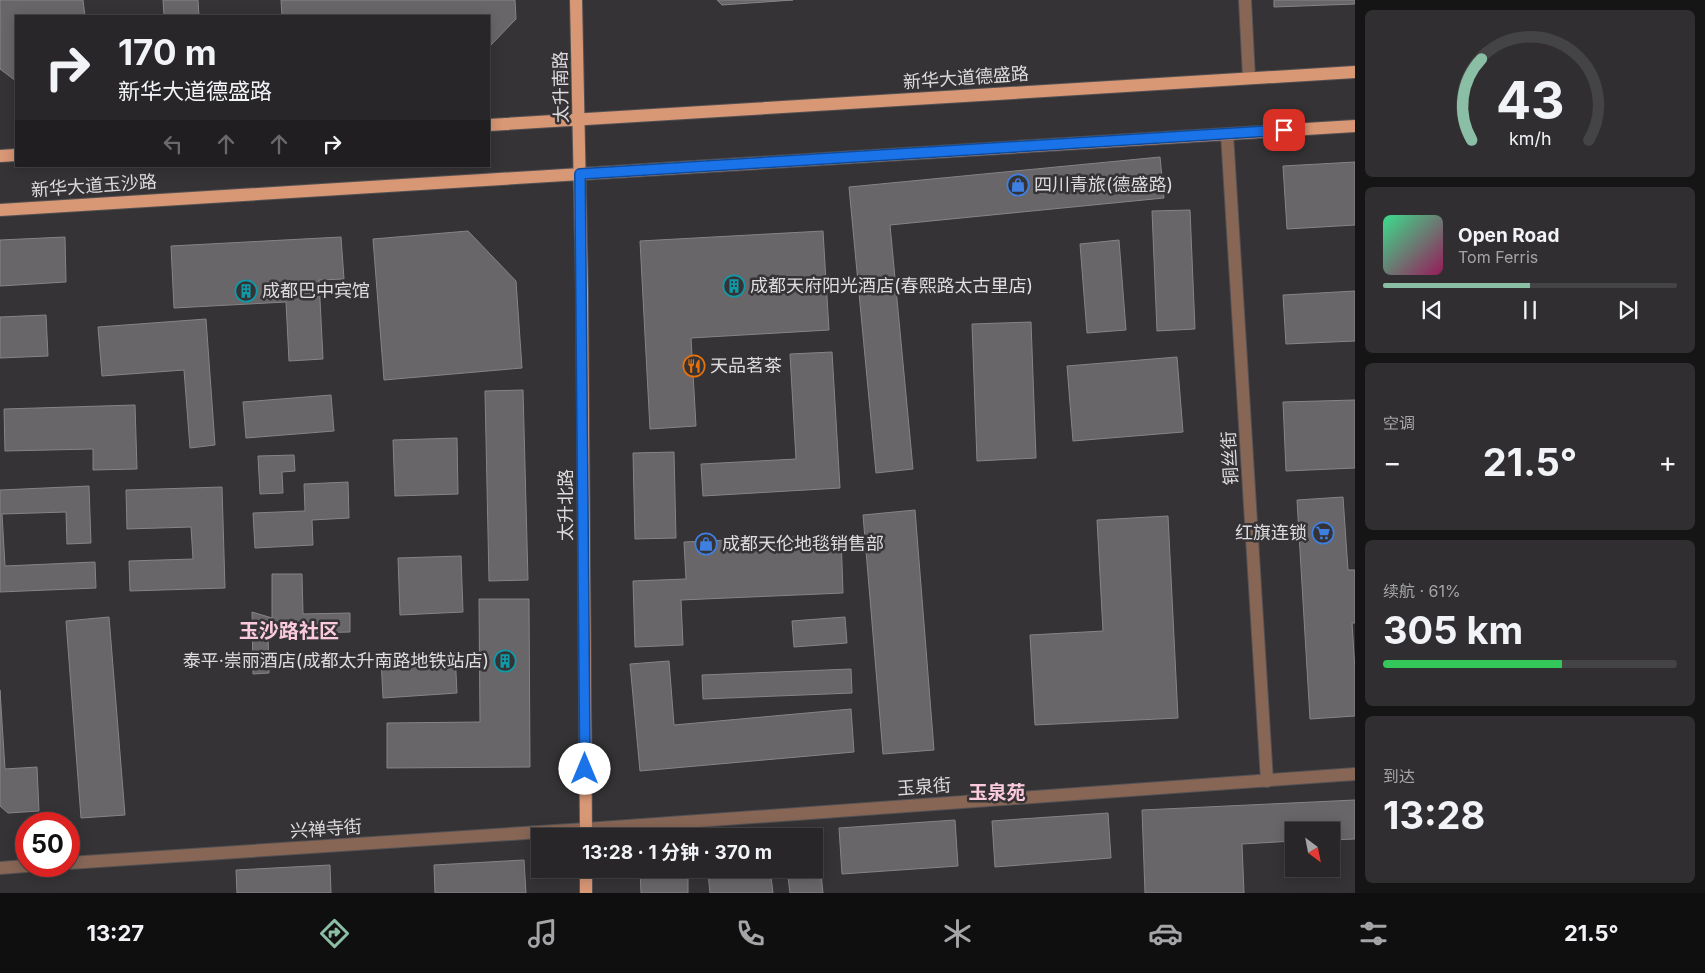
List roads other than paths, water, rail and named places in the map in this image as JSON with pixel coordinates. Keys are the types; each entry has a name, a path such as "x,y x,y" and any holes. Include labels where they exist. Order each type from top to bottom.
{"main road":[{"name":"太升南路","path":"576,0 580,174"},
{"name":"新华大道德盛路","path":"579,120 1355,72"},
{"path":"490,125 579,120"},
{"path":"580,174 1355,126"},
{"path":"0,156 15,154"},
{"name":"新华大道玉沙路","path":"0,210 580,174"},
{"name":"太升北路","path":"580,174 586,828"},
{"path":"586,878 586,893"}],"street":[{"path":"1245,0 1249,78"},
{"name":"铜丝街","path":"1227,134 1267,781"},
{"name":"玉泉街","path":"651,828 1355,774"},
{"name":"兴禅寺街","path":"80,862 531,836"},
{"path":"0,868 15,867"}],"place":[{"name":"四川青旅(德盛路)","path":"1018,185"},
{"name":"成都天府阳光酒店(春熙路太古里店)","path":"734,286"},
{"name":"成都巴中宾馆","path":"246,291"},
{"name":"天品茗茶","path":"694,366"},
{"name":"红旗连锁","path":"1323,533"},
{"name":"成都天伦地毯销售部","path":"706,544"},
{"name":"泰平·崇丽酒店(成都太升南路地铁站店)","path":"505,661"}],"district":[{"name":"玉沙路社区","path":"289,631"},
{"name":"玉泉苑","path":"997,792"}]}
